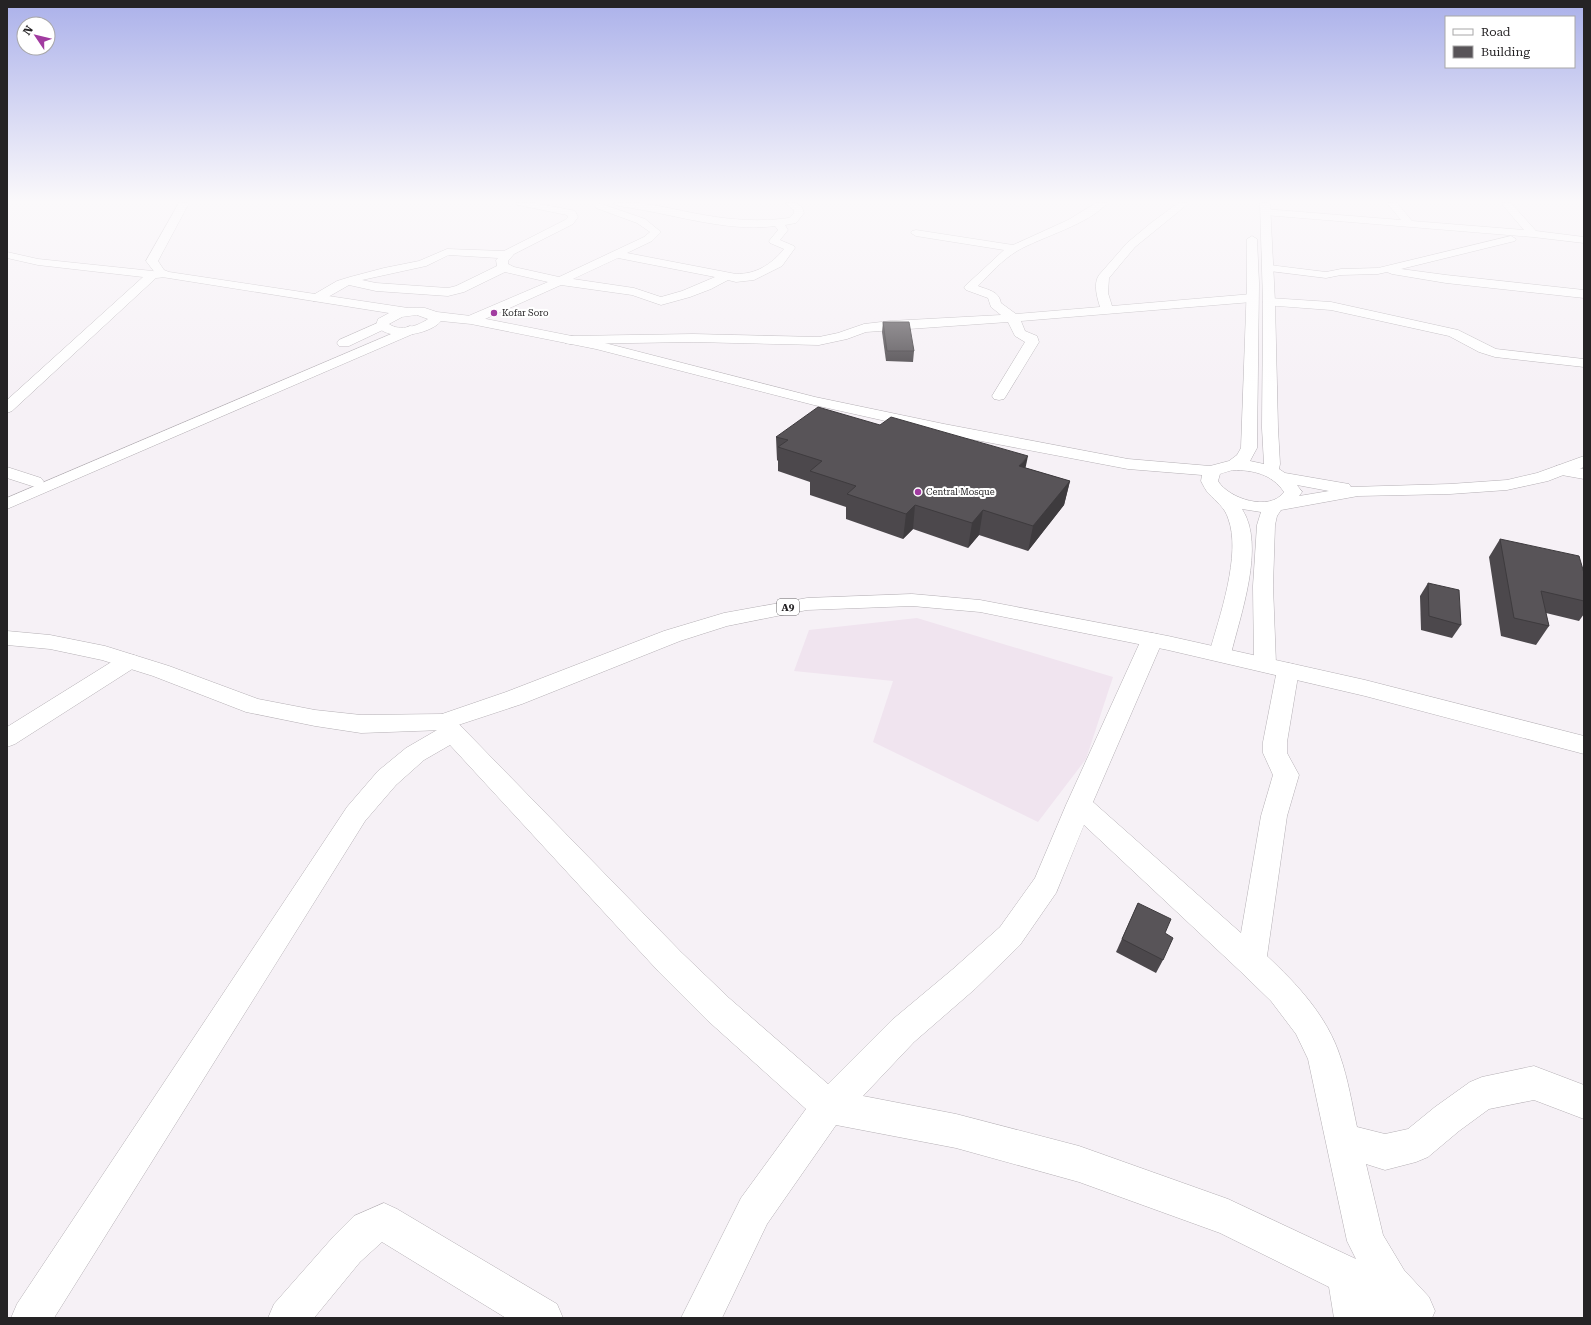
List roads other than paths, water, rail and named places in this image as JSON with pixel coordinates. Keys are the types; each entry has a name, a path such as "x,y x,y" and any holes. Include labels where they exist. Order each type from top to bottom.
{"main road":[{"path":"10,266 14,265"},
{"path":"62,265 160,274 268,292 408,312 425,312 434,316 471,320 605,347 814,401 944,430 1128,464 1212,471"},
{"path":"154,265 160,274"},
{"path":"317,298 349,281 384,271 417,265"},
{"path":"502,265 510,270 560,281 634,292 661,301 693,292 726,276"},
{"path":"471,320 594,265"},
{"path":"670,265 736,278 750,278 776,265"},
{"path":"994,265 970,287 992,295 994,297 995,304 1012,318 1020,333 1029,337 1032,342 999,396"},
{"path":"1107,309 1102,293 1102,277 1113,265"},
{"path":"1234,465 1244,458 1250,448 1253,265"},
{"path":"1251,961 1274,816 1286,775 1275,753 1276,667 1263,586 1266,525 1268,516 1279,505 1291,498 1293,492 1289,484 1275,474 1272,464 1270,428 1269,265"},
{"path":"1269,268 1326,275 1342,272 1371,271 1399,265"},
{"path":"349,281 376,287 448,292 460,289 505,267"},
{"path":"1384,269 1424,276 1584,294"},
{"path":"7,408 160,274"},
{"path":"268,292 382,323 385,328 392,330 503,327"},
{"path":"570,340 693,338 819,341 842,336 864,328 890,325 1012,318 1252,298"},
{"path":"1270,302 1331,306 1453,333 1484,351 1584,363"},
{"path":"7,493 202,409 328,351 382,323 392,316 408,312"},
{"path":"7,504 416,329 431,324 435,320 434,316"},
{"path":"1128,464 1215,491 1229,499 1244,504 1259,506 1279,505 1358,491 1450,489 1507,485 1542,477 1584,461"},
{"path":"1220,654 1242,559 1242,535 1238,519 1229,503 1208,483 1208,476 1212,471 1221,466 1252,466 1275,474 1358,491"},
{"path":"1562,470 1584,474"},
{"path":"7,472 35,482"},
{"name":"A9","path":"7,638 50,642 105,653 161,671 254,706 300,715 361,724 447,727 514,698 672,636 724,620 807,604 912,600 980,606 1220,654 1365,688 1584,745"},
{"path":"701,1318 754,1211 829,1107 903,1031 964,979 1010,936 1046,885 1079,805 1152,640"},
{"path":"7,738 129,661"},
{"path":"31,1318 356,814 387,778 447,727 718,1009 829,1107 956,1131 1079,1164 1228,1217 1346,1275 1410,1318"},
{"path":"1079,805 1251,961 1282,991 1306,1023 1324,1056 1366,1241 1390,1284 1421,1318"},
{"path":"1344,1141 1385,1152 1416,1146 1447,1119 1482,1094 1534,1083 1584,1102"},
{"path":"288,1318 347,1249 367,1229 384,1222 543,1318"},
{"path":"1346,1275 1354,1318"}],"place":[{"name":"Kofar Soro","path":"494,313"},
{"name":"Central Mosque","path":"918,492"}]}
